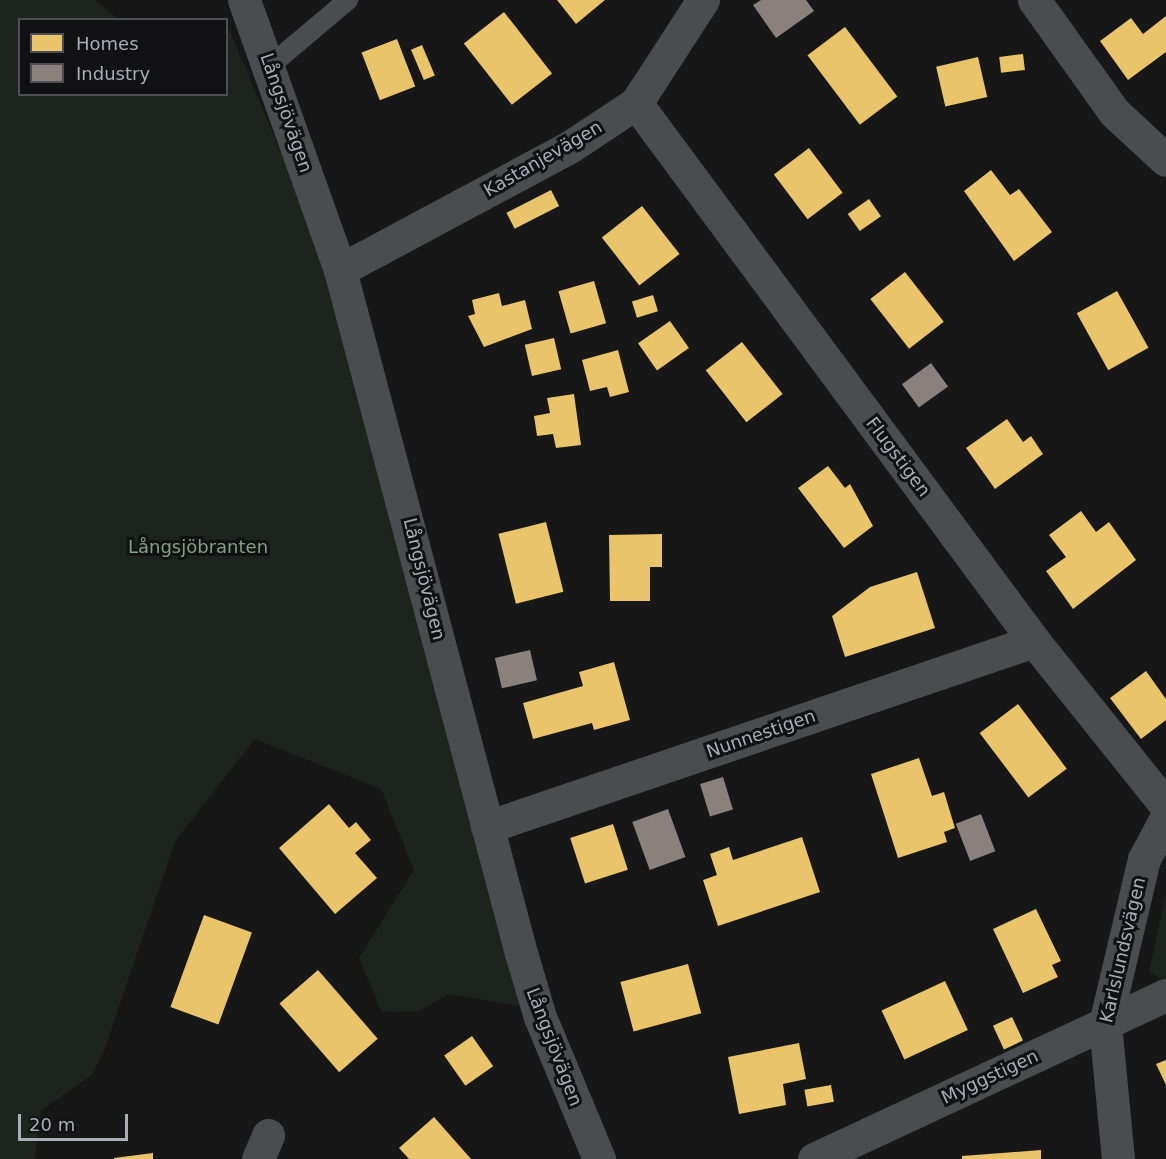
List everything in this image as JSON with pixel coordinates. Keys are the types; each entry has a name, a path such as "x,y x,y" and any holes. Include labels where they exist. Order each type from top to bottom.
{"street":[{"name":"Långsjövägen","path":"244,0 271,65 340,270 487,827 540,1017 599,1159"},
{"name":"Kastanjevägen","path":"340,270 571,146 636,103 704,0"},
{"path":"1034,0 1115,113 1166,160"},
{"name":"Flugstigen","path":"636,103 1034,641 1166,806"},
{"name":"Nunnestigen","path":"487,827 1034,641"},
{"name":"Karlslundsvägen","path":"1118,1159 1105,1024 1144,859 1166,818"},
{"name":"Myggstigen","path":"814,1159 1166,995"}],"lane":[{"path":"271,65 348,0"}],"green space":[{"name":"Långsjöbranten","path":"0,0 95,0 117,18 18,18 18,96 228,96 228,26 331,272 526,1007 449,994 419,1011 382,1012 359,958 414,870 381,789 255,739 175,841 103,1054 92,1075 41,1111 35,1159 0,1159"},
{"path":"1166,894 1166,981 1149,972"}],"building: Homes":[{"path":"557,0 605,0 576,24"},
{"path":"504,12 552,73 512,105 464,43"},
{"path":"1166,16 1166,52 1128,80 1100,41 1131,18 1143,34"},
{"path":"845,27 897,96 860,125 807,55"},
{"path":"397,39 415,87 380,100 362,53"},
{"path":"422,45 435,75 424,80 411,50"},
{"path":"1023,54 1025,70 1001,73 999,57"},
{"path":"978,57 987,97 945,107 936,67"},
{"path":"809,148 843,193 808,219 774,174"},
{"path":"991,170 1010,195 1019,189 1052,232 1014,261 964,191"},
{"path":"551,190 559,206 515,229 506,213"},
{"path":"869,199 881,216 860,231 848,214"},
{"path":"642,206 680,254 639,285 602,237"},
{"path":"905,272 944,322 909,349 870,299"},
{"path":"594,281 606,323 571,333 558,291"},
{"path":"1117,291 1149,348 1108,370 1077,313"},
{"path":"499,293 502,306 525,300 532,329 484,347 468,316 475,314 472,300"},
{"path":"653,295 658,311 637,318 632,301"},
{"path":"670,321 689,348 657,370 638,343"},
{"path":"554,338 561,369 532,376 525,345"},
{"path":"742,342 783,394 746,422 706,370"},
{"path":"618,350 629,392 610,397 607,387 590,391 582,360"},
{"path":"574,394 581,445 556,448 553,434 537,436 534,416 550,413 547,398"},
{"path":"1007,419 1023,442 1031,436 1043,454 995,489 966,448"},
{"path":"828,466 845,488 850,484 873,526 844,548 798,488"},
{"path":"1081,511 1096,532 1109,522 1136,560 1073,609 1046,571 1066,557 1049,535"},
{"path":"546,522 563,592 516,604 498,534"},
{"path":"662,534 662,567 650,567 650,601 610,601 609,535"},
{"path":"917,572 935,628 845,657 832,616 870,587"},
{"path":"614,662 630,720 594,730 592,723 533,739 523,703 583,686 579,672"},
{"path":"1146,671 1166,699 1166,720 1141,739 1110,698"},
{"path":"1018,704 1067,769 1028,798 980,733"},
{"path":"919,758 932,796 944,792 955,828 944,832 947,842 898,858 871,774"},
{"path":"329,804 349,828 356,822 371,840 355,853 377,878 335,914 279,848"},
{"path":"613,824 628,870 585,884 570,838"},
{"path":"802,837 820,892 718,926 703,880 717,875 710,854 729,847 733,860"},
{"path":"1036,909 1061,961 1052,965 1058,977 1023,993 993,929"},
{"path":"204,915 252,932 218,1025 170,1007"},
{"path":"688,964 701,1013 634,1031 620,982"},
{"path":"318,970 378,1039 339,1072 280,1003"},
{"path":"945,981 968,1030 904,1060 882,1011"},
{"path":"1012,1017 1023,1041 1004,1049 993,1026"},
{"path":"472,1036 493,1066 465,1086 444,1056"},
{"path":"799,1043 806,1079 783,1084 786,1105 739,1114 728,1057"},
{"path":"1166,1060 1166,1085 1156,1064"},
{"path":"831,1085 834,1102 807,1106 804,1090"},
{"path":"434,1117 471,1159 409,1159 399,1148"},
{"path":"1041,1150 1041,1159 962,1159 962,1156"},
{"path":"153,1153 153,1159 114,1159 114,1158"}],"building: Industry":[{"path":"761,0 806,0 814,11 776,38 753,5"},
{"path":"931,363 948,386 919,408 902,384"},
{"path":"530,650 537,680 502,688 495,658"},
{"path":"723,777 733,810 710,817 700,784"},
{"path":"668,809 685,857 650,870 632,822"},
{"path":"981,814 995,851 970,861 956,824"}]}
